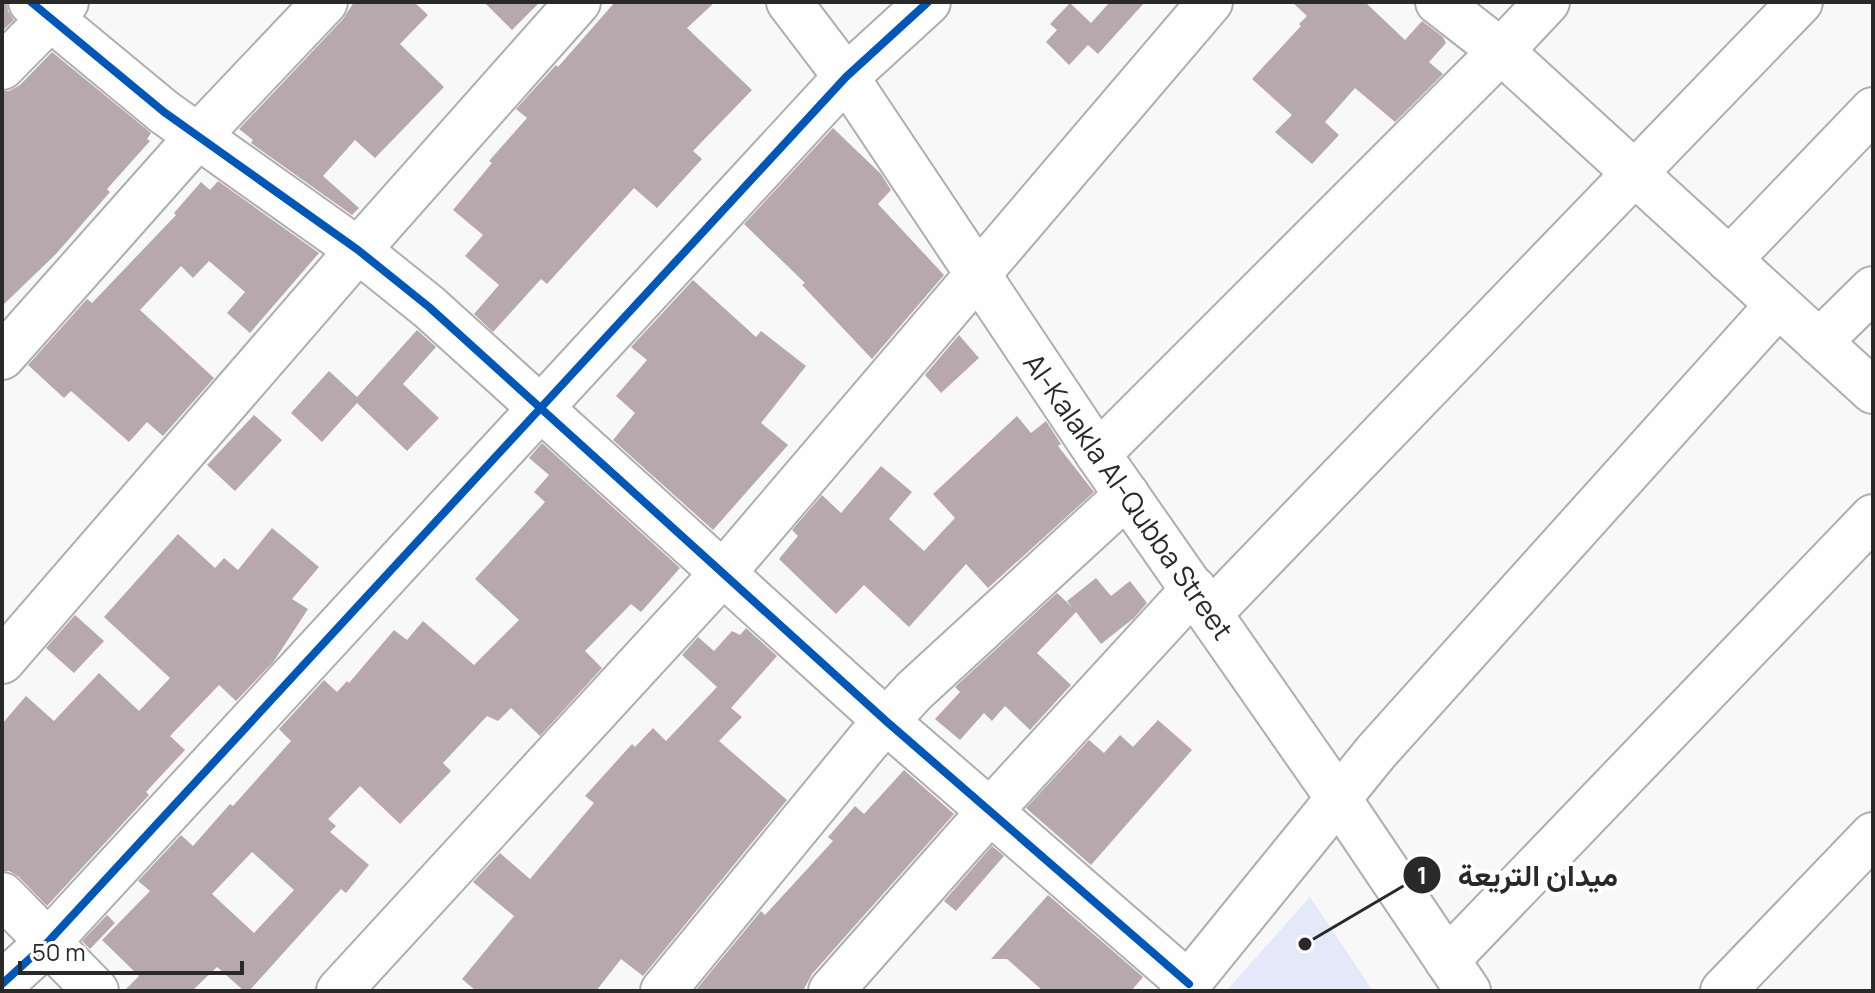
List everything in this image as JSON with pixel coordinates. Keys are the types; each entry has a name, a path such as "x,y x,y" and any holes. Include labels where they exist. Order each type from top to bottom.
{"street":[{"path":"2,357 199,135 325,2"},
{"path":"2,661 358,250 578,2"},
{"name":"Al-Kalakla Al-Qubba Street","path":"789,2 846,77 1098,454 1458,975"},
{"path":"2,984 48,942 846,77 928,2"},
{"path":"339,991 723,573 1210,2"},
{"path":"1438,2 1501,51 1873,391"},
{"path":"1098,454 1547,2"},
{"path":"831,991 991,810 1634,172 1800,2"},
{"path":"2,67 49,7 164,112 358,250 429,307 1186,988 1384,743 1778,305"},
{"path":"1729,260 1873,110"},
{"path":"1819,342 1873,289"},
{"path":"663,991 914,691 1127,495"},
{"path":"1458,975 1873,517"},
{"path":"1723,991 1873,835"},
{"path":"2,895 96,991"}],"shaded area":[{"path":"1310,897 1373,991 1226,991"}],"building":[{"path":"2,2 7,2 14,20 2,31"},
{"path":"354,2 414,2 428,15 400,44 444,87 375,158 355,140 323,176 359,208 352,215 251,143 253,140 239,129 343,19"},
{"path":"484,2 540,2 512,30"},
{"path":"615,2 715,2 687,28 752,90 693,151 702,159 657,208 634,188 547,284 541,279 493,332 474,314 499,285 465,256 483,235 453,210 492,163 489,161 527,118 516,109"},
{"path":"1110,2 1145,2 1098,54 1088,45 1069,65 1046,42 1057,30 1050,24 1070,3 1091,23"},
{"path":"1292,2 1365,2 1405,40 1422,21 1446,43 1429,62 1443,74 1395,122 1355,88 1325,122 1339,135 1312,164 1275,132 1292,115 1252,79 1307,16"},
{"path":"52,52 151,133 147,139 150,141 56,254 2,306 2,91 20,85"},
{"path":"833,128 881,174 891,190 878,204 944,275 872,359 802,285 805,283 744,224"},
{"path":"218,181 319,253 250,333 227,313 245,292 209,261 193,278 181,266 140,310 214,378 163,436 147,422 129,442 71,391 64,398 28,365 87,299 92,303 176,215 174,213 201,182 210,190"},
{"path":"693,280 756,337 761,331 806,366 761,423 788,445 713,530 613,440 635,413 616,396 647,360 631,347"},
{"path":"417,330 436,347 403,384 439,418 407,451 357,403 322,442 291,413 329,371 357,397"},
{"path":"959,335 979,358 941,393 925,375"},
{"path":"254,415 282,440 235,491 207,465"},
{"path":"1017,416 1031,433 1046,421 1061,444 1058,446 1094,492 988,588 966,564 909,627 864,585 836,614 779,559 798,536 792,530 822,495 841,513 881,466 912,492 889,519 924,551 955,518 933,494"},
{"path":"542,443 680,568 641,612 631,604 585,651 602,668 540,736 511,708 498,721 487,716 443,763 451,771 400,824 360,786 328,819 336,826 330,832 369,865 346,893 341,889 249,991 244,991 217,967 192,991 124,991 139,976 102,940 150,891 138,881 181,835 193,846 230,804 233,806 291,741 279,729 324,680 337,692 347,681 349,683 394,630 407,640 423,621 474,665 519,620 475,579 545,502 534,492 549,475 529,458","holes":["252,852 294,890 254,933 212,894"]},
{"path":"272,528 319,567 292,599 308,609 274,661 236,701 219,685 170,736 185,750 146,792 149,795 47,906 19,877 2,871 2,724 26,696 54,721 99,673 139,711 170,678 104,617 178,534 215,568 224,558 238,570"},
{"path":"1096,578 1111,596 1130,581 1147,603 1134,618 1101,644 1076,612 1037,653 1071,685 1030,730 1005,706 992,721 984,713 960,740 935,719 960,692 955,687 1057,593 1073,608 1067,601"},
{"path":"75,615 104,641 74,673 46,648"},
{"path":"746,628 777,656 731,708 742,717 719,741 787,800 643,976 621,959 596,991 476,991 462,979 514,916 473,882 500,853 530,879 594,803 585,796 632,744 635,747 653,728 666,741 717,687 682,655 698,637 714,651 732,631 740,635"},
{"path":"1158,720 1192,750 1091,865 1026,808 1089,740 1104,753 1120,735 1133,747"},
{"path":"904,770 954,814 812,974 803,991 695,991 761,911 765,915 833,841 828,837 855,806 864,814"},
{"path":"992,846 1004,856 956,911 944,901"},
{"path":"1048,895 1143,977 1131,991 1043,991 1007,959 991,959"},
{"path":"107,915 115,923 90,949 82,941"}],"cycle path":[{"path":"31,2 164,112 358,250 429,307 886,721 1189,984"},
{"path":"2,984 48,942 846,77 928,2"}],"place":[{"name":"ميدان التريعة","path":"1305,944"}]}
